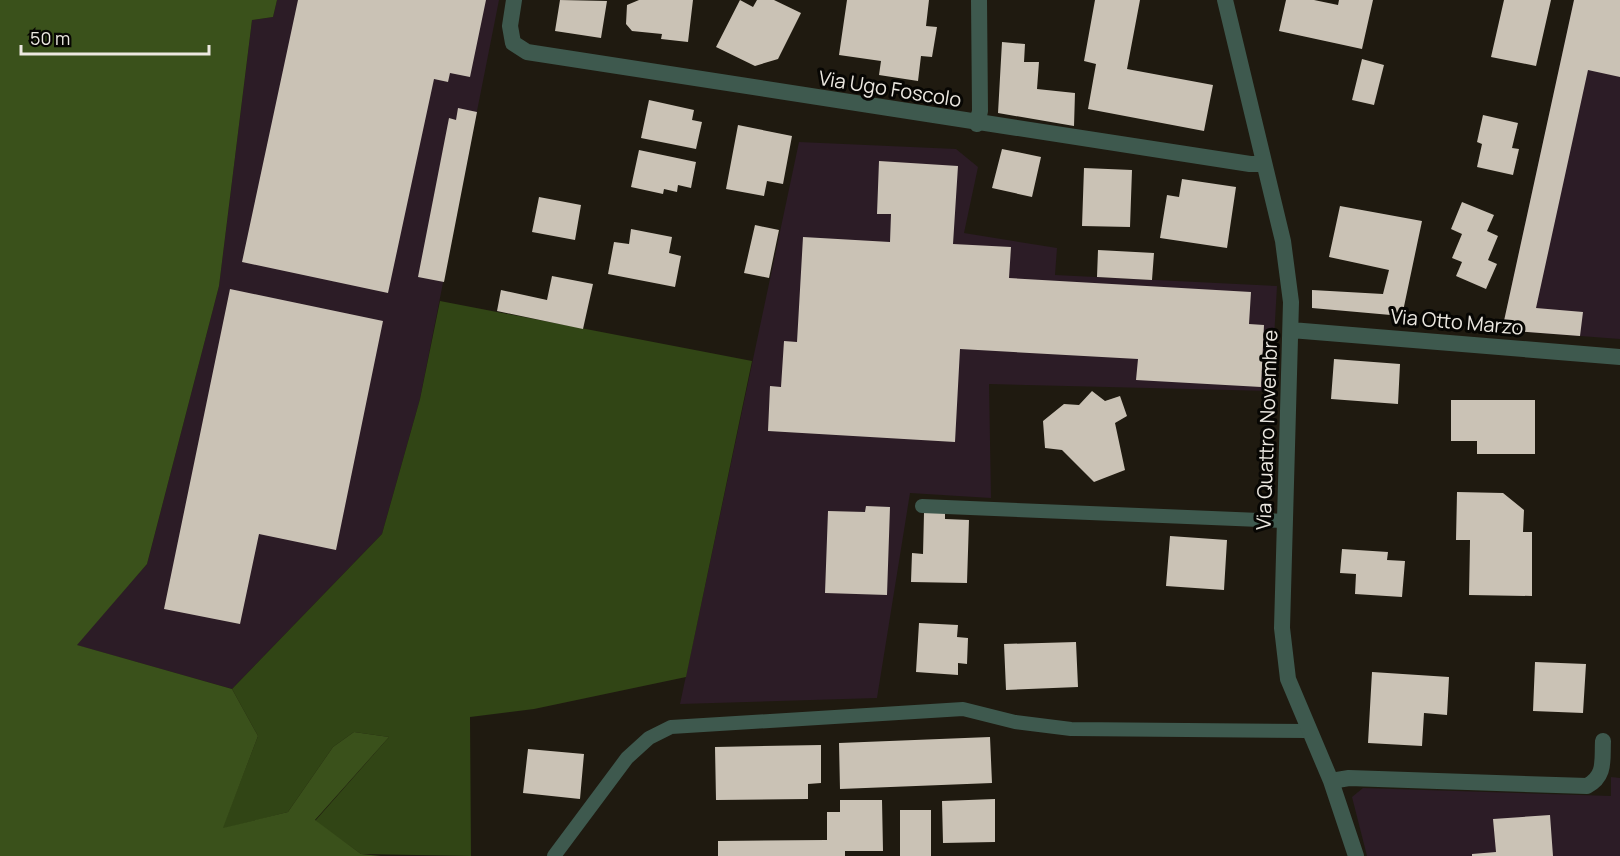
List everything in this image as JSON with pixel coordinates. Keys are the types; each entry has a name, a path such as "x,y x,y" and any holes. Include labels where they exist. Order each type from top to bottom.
{"street":[{"name":"Via Ugo Foscolo","path":"514,0 510,27 513,43 528,52 977,124 1250,164 1263,164"},
{"path":"977,124 980,111 979,0"},
{"name":"Via Quattro Novembre","path":"1225,0 1244,68 1288,272 1291,330 1282,628 1288,679 1307,731 1330,781 1356,856"},
{"name":"Via Otto Marzo","path":"1291,330 1620,357"},
{"path":"1330,781 1350,778 1587,786 1597,781 1602,773 1603,741"}],"lane":[{"path":"922,506 1285,521"},
{"path":"554,856 627,758 648,738 671,727 963,709 1015,722 1071,729 1307,731"}],"shaded area":[{"path":"277,0 499,0 420,399 382,534 232,689 76,645 147,564 219,286 252,20 273,17"},
{"path":"1574,0 1620,0 1620,339 1502,330"},
{"path":"799,142 956,149 978,167 964,233 1057,248 1055,275 1277,286 1271,391 989,384 991,498 910,493 877,698 680,704"},
{"path":"1611,777 1620,778 1620,856 1367,856 1352,797 1363,788 1611,796"}],"green space":[{"path":"0,0 277,0 273,17 252,20 219,286 147,564 77,645 232,689 258,736 223,828 288,812 333,747 354,732 389,737 315,820 361,854 381,856 0,856"},
{"path":"440,301 752,361 686,677 534,709 470,717 471,856 361,854 315,821 389,737 354,732 333,747 288,812 222,829 258,736 232,689 382,534 420,399"}],"building":[{"path":"298,0 486,0 470,77 450,73 448,82 434,79 388,293 242,262"},
{"path":"560,0 607,1 601,38 555,31"},
{"path":"639,0 693,0 688,42 661,39 662,34 632,31 626,24 627,5"},
{"path":"740,0 753,7 757,0 774,0 801,13 778,59 755,66 716,47"},
{"path":"847,0 929,0 926,26 937,27 932,57 921,56 918,81 879,75 881,61 839,55"},
{"path":"1095,0 1140,0 1127,69 1213,85 1204,131 1088,109 1096,64 1084,61"},
{"path":"1286,0 1314,0 1338,5 1339,0 1373,0 1362,49 1279,31"},
{"path":"1504,0 1551,0 1536,66 1491,57"},
{"path":"1574,0 1620,0 1620,77 1588,70 1536,308 1583,312 1580,336 1502,330"},
{"path":"1002,42 1025,44 1024,62 1039,62 1037,89 1075,93 1074,126 998,113"},
{"path":"1362,59 1384,65 1374,105 1352,100"},
{"path":"649,100 694,110 692,120 702,122 696,149 641,138"},
{"path":"458,108 477,112 444,282 418,277 449,118 456,120"},
{"path":"1483,115 1518,123 1512,148 1519,149 1513,175 1477,167 1482,144 1477,142"},
{"path":"738,125 792,136 783,184 767,181 764,196 726,189"},
{"path":"1002,149 1041,157 1032,197 992,188"},
{"path":"639,150 696,162 691,188 678,185 677,192 664,189 663,194 631,187"},
{"path":"879,161 958,166 953,244 1011,247 1009,278 1251,292 1249,324 1264,325 1261,387 1136,380 1138,359 960,349 955,442 768,431 770,386 781,387 784,341 797,342 803,237 890,242 891,214 877,214"},
{"path":"1084,168 1132,170 1130,227 1082,226"},
{"path":"1182,179 1236,187 1227,248 1160,238 1167,195 1179,197"},
{"path":"539,197 581,205 575,240 532,232"},
{"path":"1462,202 1494,215 1487,231 1498,236 1488,260 1497,264 1486,289 1456,276 1462,262 1452,258 1462,234 1451,229"},
{"path":"1340,206 1422,221 1402,316 1312,308 1312,290 1383,294 1389,270 1329,257"},
{"path":"755,225 779,230 769,278 744,273"},
{"path":"631,229 672,237 669,253 681,256 675,287 608,274 614,242 629,244"},
{"path":"1098,250 1154,253 1152,280 1097,277"},
{"path":"552,276 593,284 583,329 497,311 501,290 547,300"},
{"path":"230,289 383,321 336,550 259,534 240,624 164,609"},
{"path":"1334,359 1400,364 1398,404 1331,399"},
{"path":"1092,391 1105,401 1120,396 1127,416 1115,423 1125,470 1094,482 1062,450 1045,448 1043,421 1064,404 1079,405"},
{"path":"1451,400 1535,400 1535,454 1477,454 1477,441 1451,441"},
{"path":"1457,492 1503,493 1524,510 1523,532 1532,532 1532,596 1469,595 1470,540 1456,540"},
{"path":"866,506 890,507 887,595 825,593 828,511 865,512"},
{"path":"924,513 945,513 945,519 969,520 967,583 911,582 912,553 923,554"},
{"path":"1170,536 1227,540 1224,590 1166,586"},
{"path":"1342,549 1388,552 1387,560 1405,561 1402,597 1355,594 1356,574 1340,573"},
{"path":"919,623 958,625 957,637 968,638 967,664 958,663 958,675 916,672"},
{"path":"1076,642 1078,687 1006,690 1004,644"},
{"path":"1535,662 1586,664 1583,713 1533,711"},
{"path":"1372,672 1449,677 1447,715 1424,713 1422,746 1368,743"},
{"path":"990,737 992,783 840,789 839,743"},
{"path":"821,745 821,783 808,784 808,799 716,800 715,747"},
{"path":"528,749 584,754 580,799 523,793"},
{"path":"995,799 995,842 943,843 942,801"},
{"path":"840,800 882,800 883,851 845,851 845,856 718,856 718,841 827,840 827,812 840,812"},
{"path":"900,810 931,810 931,856 900,856"},
{"path":"1550,815 1553,856 1472,856 1472,854 1496,852 1493,819"}]}
